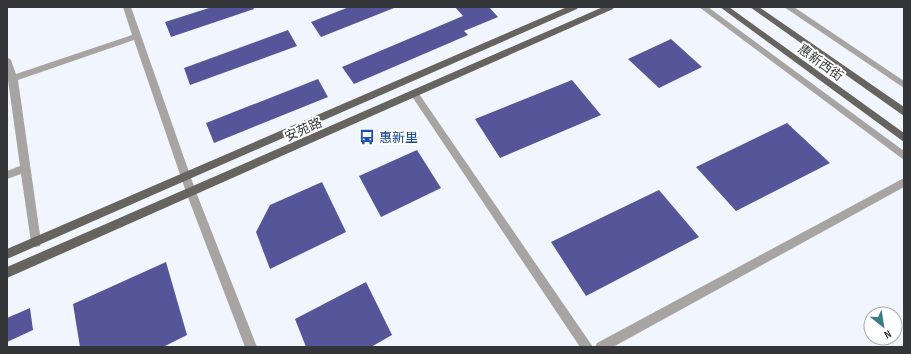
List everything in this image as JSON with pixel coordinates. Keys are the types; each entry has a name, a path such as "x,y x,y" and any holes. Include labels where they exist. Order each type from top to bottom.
{"main road":[{"name":"安苑路","path":"7,254 574,7"},
{"name":"安苑路","path":"7,273 610,7"},
{"name":"惠新西街","path":"724,7 904,138"},
{"name":"惠新西街","path":"754,7 904,112"}],"street":[{"path":"127,7 185,177 251,347"},
{"path":"703,7 904,156"},
{"path":"788,7 904,85"},
{"path":"13,78 137,36"},
{"path":"7,60 13,78 36,242"},
{"path":"414,93 587,347"},
{"path":"7,175 25,168"},
{"path":"601,347 904,182"}],"building":[{"path":"212,7 253,7 254,9 171,37 165,22"},
{"path":"349,7 394,8 321,37 311,22"},
{"path":"455,7 489,7 498,17 464,31 468,35 354,84 342,67 463,16"},
{"path":"288,30 297,46 190,85 184,68"},
{"path":"671,39 702,67 659,88 628,59"},
{"path":"318,79 328,97 214,143 206,123"},
{"path":"572,80 601,115 500,158 475,119"},
{"path":"787,123 830,163 736,211 696,167"},
{"path":"417,150 441,188 381,217 359,176"},
{"path":"322,182 346,232 270,269 256,232 270,205"},
{"path":"659,190 699,237 586,296 551,242"},
{"path":"166,262 187,335 163,347 80,347 73,304"},
{"path":"366,282 392,335 371,347 306,347 295,319"},
{"path":"30,308 33,330 7,342 7,318"}],"place":[{"name":"惠新里","path":"367,137"}]}
